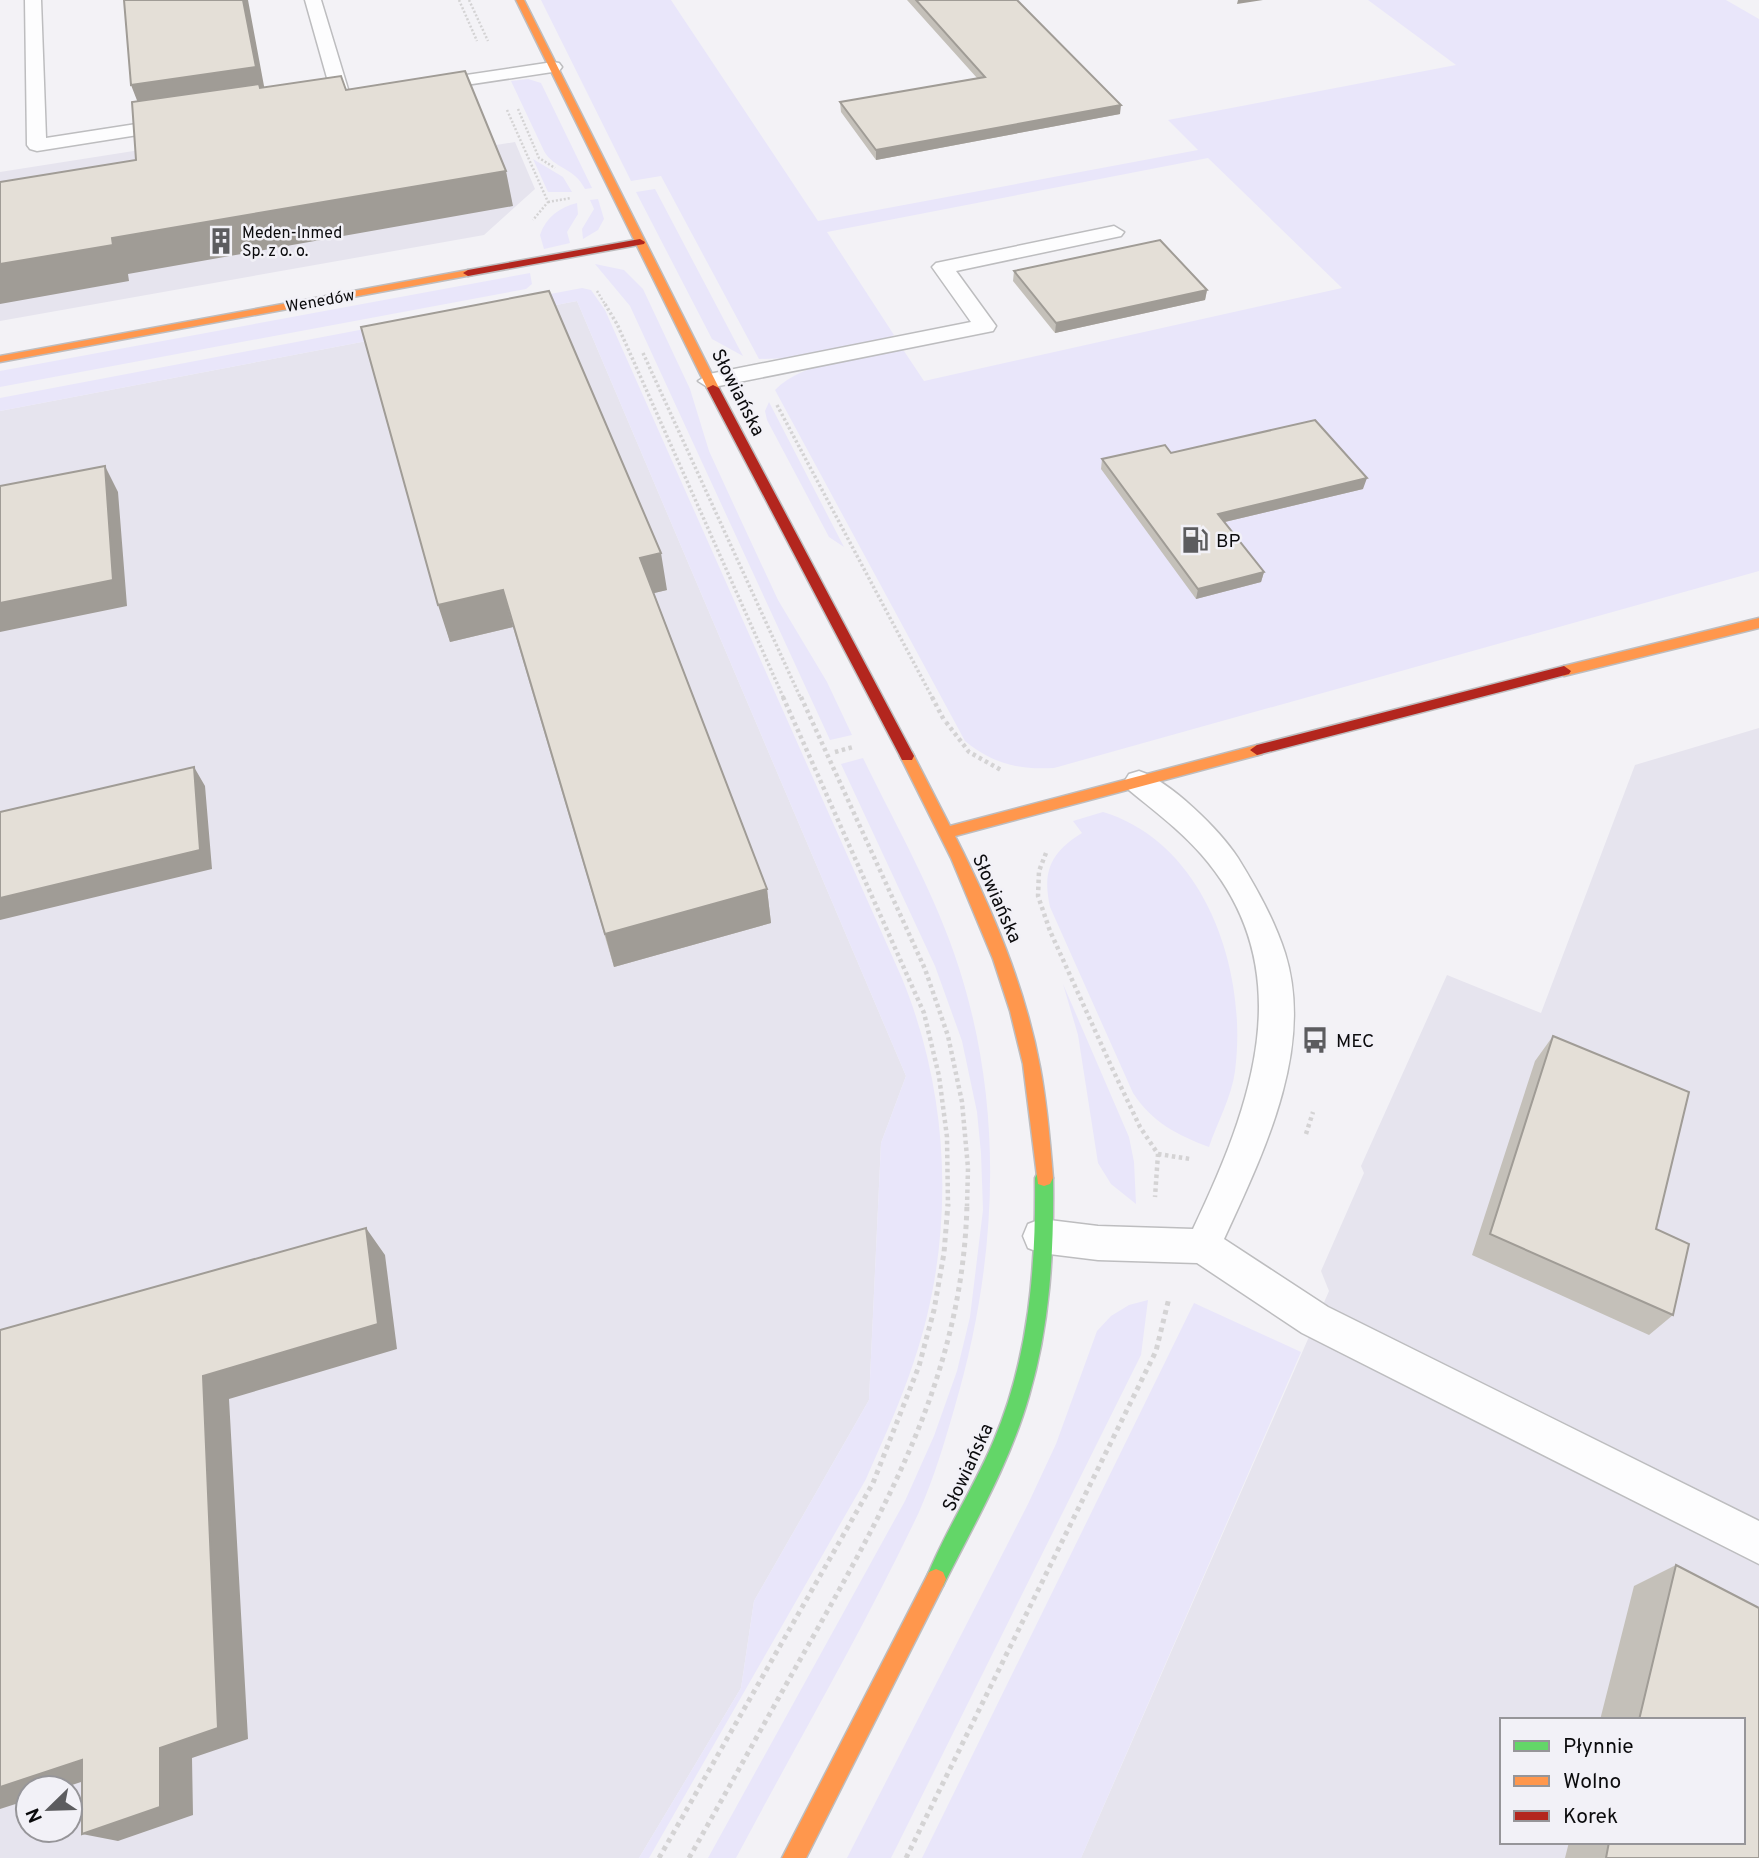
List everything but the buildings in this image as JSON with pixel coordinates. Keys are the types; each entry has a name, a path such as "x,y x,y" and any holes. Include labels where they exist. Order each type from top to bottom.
{"main road":[{"name":"Słowiańska","path":"520,0 709,381 946,833 992,931 1026,1031 1042,1155 1041,1236 1032,1338 1025,1377 1006,1434 973,1506 794,1858"},
{"name":"Wenedów","path":"0,359 640,242"},
{"path":"946,833 1414,708 1759,623"}],"lane":[{"path":"33,0 37,145 196,121"},
{"path":"313,0 342,99"},
{"path":"408,89 553,66"},
{"path":"709,381 985,326 943,267 1114,232"},
{"path":"1139,782 1193,827 1220,857 1258,924 1273,963 1279,1029 1259,1122 1203,1246"},
{"path":"1041,1236 1098,1243 1203,1246 1315,1320 1759,1543"}],"path":[{"path":"459,0 548,202"},
{"path":"469,0 489,45"},
{"path":"531,223 548,202 575,197"},
{"path":"589,286 598,291 611,310 814,758 908,974 933,1045 946,1115 949,1153 951,1207 936,1310 923,1361 901,1422 873,1483 659,1858"},
{"path":"640,346 925,969 951,1043 969,1153 970,1209 956,1314 943,1366 921,1431 892,1494 689,1858"},
{"path":"772,395 946,722 937,724"},
{"path":"835,752 857,746"},
{"path":"1047,849 1039,871 1038,895 1050,931 1135,1115 1158,1154 1155,1204"},
{"path":"1158,1154 1201,1161"},
{"path":"906,1858 1156,1351 1169,1298"}],"shaded area":[{"path":"541,0 671,0 818,221 1198,150 1168,120 1456,65 1368,0 1726,0 1759,19 1759,571 1054,768 1029,768 996,760 965,741 775,390 800,373 848,359 904,351 924,381 1342,288 1208,158 827,232 894,335 886,340 792,358 759,359 661,176 631,181"},
{"path":"528,79 541,83 592,188 585,189 575,176 548,157 544,151 511,81"},
{"path":"381,112 397,161 515,142 535,189 484,235 0,321 0,172"},
{"path":"533,159 563,177 572,192 548,192"},
{"path":"655,189 743,356 712,339 636,192"},
{"path":"598,199 604,219 598,230 583,239 582,229 594,209 590,200"},
{"path":"577,203 578,214 567,232 570,243 544,249 540,235 546,223 559,210"},
{"path":"595,264 624,270 643,289 690,389 709,451 778,600 827,682 852,735 830,740 630,306"},
{"path":"530,273 532,284 526,289 0,387 0,371"},
{"path":"582,288 591,290 605,310 901,976 918,1022 930,1069 942,1167 942,1216 928,1314 892,1420 866,1479 649,1858 639,1858 741,1688 754,1601 869,1400 881,1143 906,1076 577,301 0,411 0,398"},
{"path":"577,301 906,1076 881,1143 869,1400 754,1601 741,1688 639,1858 0,1858 0,411"},
{"path":"769,402 844,547 829,537 767,420 765,411"},
{"path":"1759,728 1759,1858 1081,1858 1329,1291 1321,1271 1364,1173 1361,1166 1447,975 1541,1013 1635,765"},
{"path":"863,758 939,914 959,968 974,1022 984,1077 989,1132 987,1242 980,1297 955,1406 934,1473 898,1556 736,1858 708,1858 905,1501 934,1436 957,1371 970,1317 983,1210 977,1112 962,1041 935,966 841,764"},
{"path":"1103,812 1139,828 1169,852 1193,881 1212,916 1226,954 1234,993 1237,1033 1235,1071 1228,1100 1209,1147 1186,1138 1157,1120 1133,1093 1050,907 1047,883 1051,864 1071,840 1082,833 1073,821"},
{"path":"1063,984 1129,1137 1134,1162 1136,1204 1111,1184 1098,1163 1078,1035"},
{"path":"1148,1300 1141,1355 891,1858 847,1858 1028,1504 1056,1444 1097,1331 1111,1316 1129,1305"},
{"path":"1194,1303 1301,1352 1081,1858 922,1858"}],"traffic: fast":[{"path":"936,1579 994,1464 1020,1396 1039,1303 1044,1240 1044,1178"}],"traffic: slow":[{"path":"520,0 713,388"},
{"path":"0,359 468,273"},
{"path":"1564,671 1759,623"},
{"path":"946,833 1257,750"},
{"path":"907,756 959,858 981,908 1018,1011 1031,1064 1040,1120 1044,1178"},
{"path":"794,1858 936,1579"}],"traffic: jam":[{"path":"468,273 640,242"},
{"path":"713,388 907,756"},
{"path":"1257,750 1564,671"}],"place":[{"name":"Meden-Inmed Sp. z o. o.","path":"221,241"},
{"name":"BP","path":"1195,540"},
{"name":"MEC","path":"1315,1040"}]}
